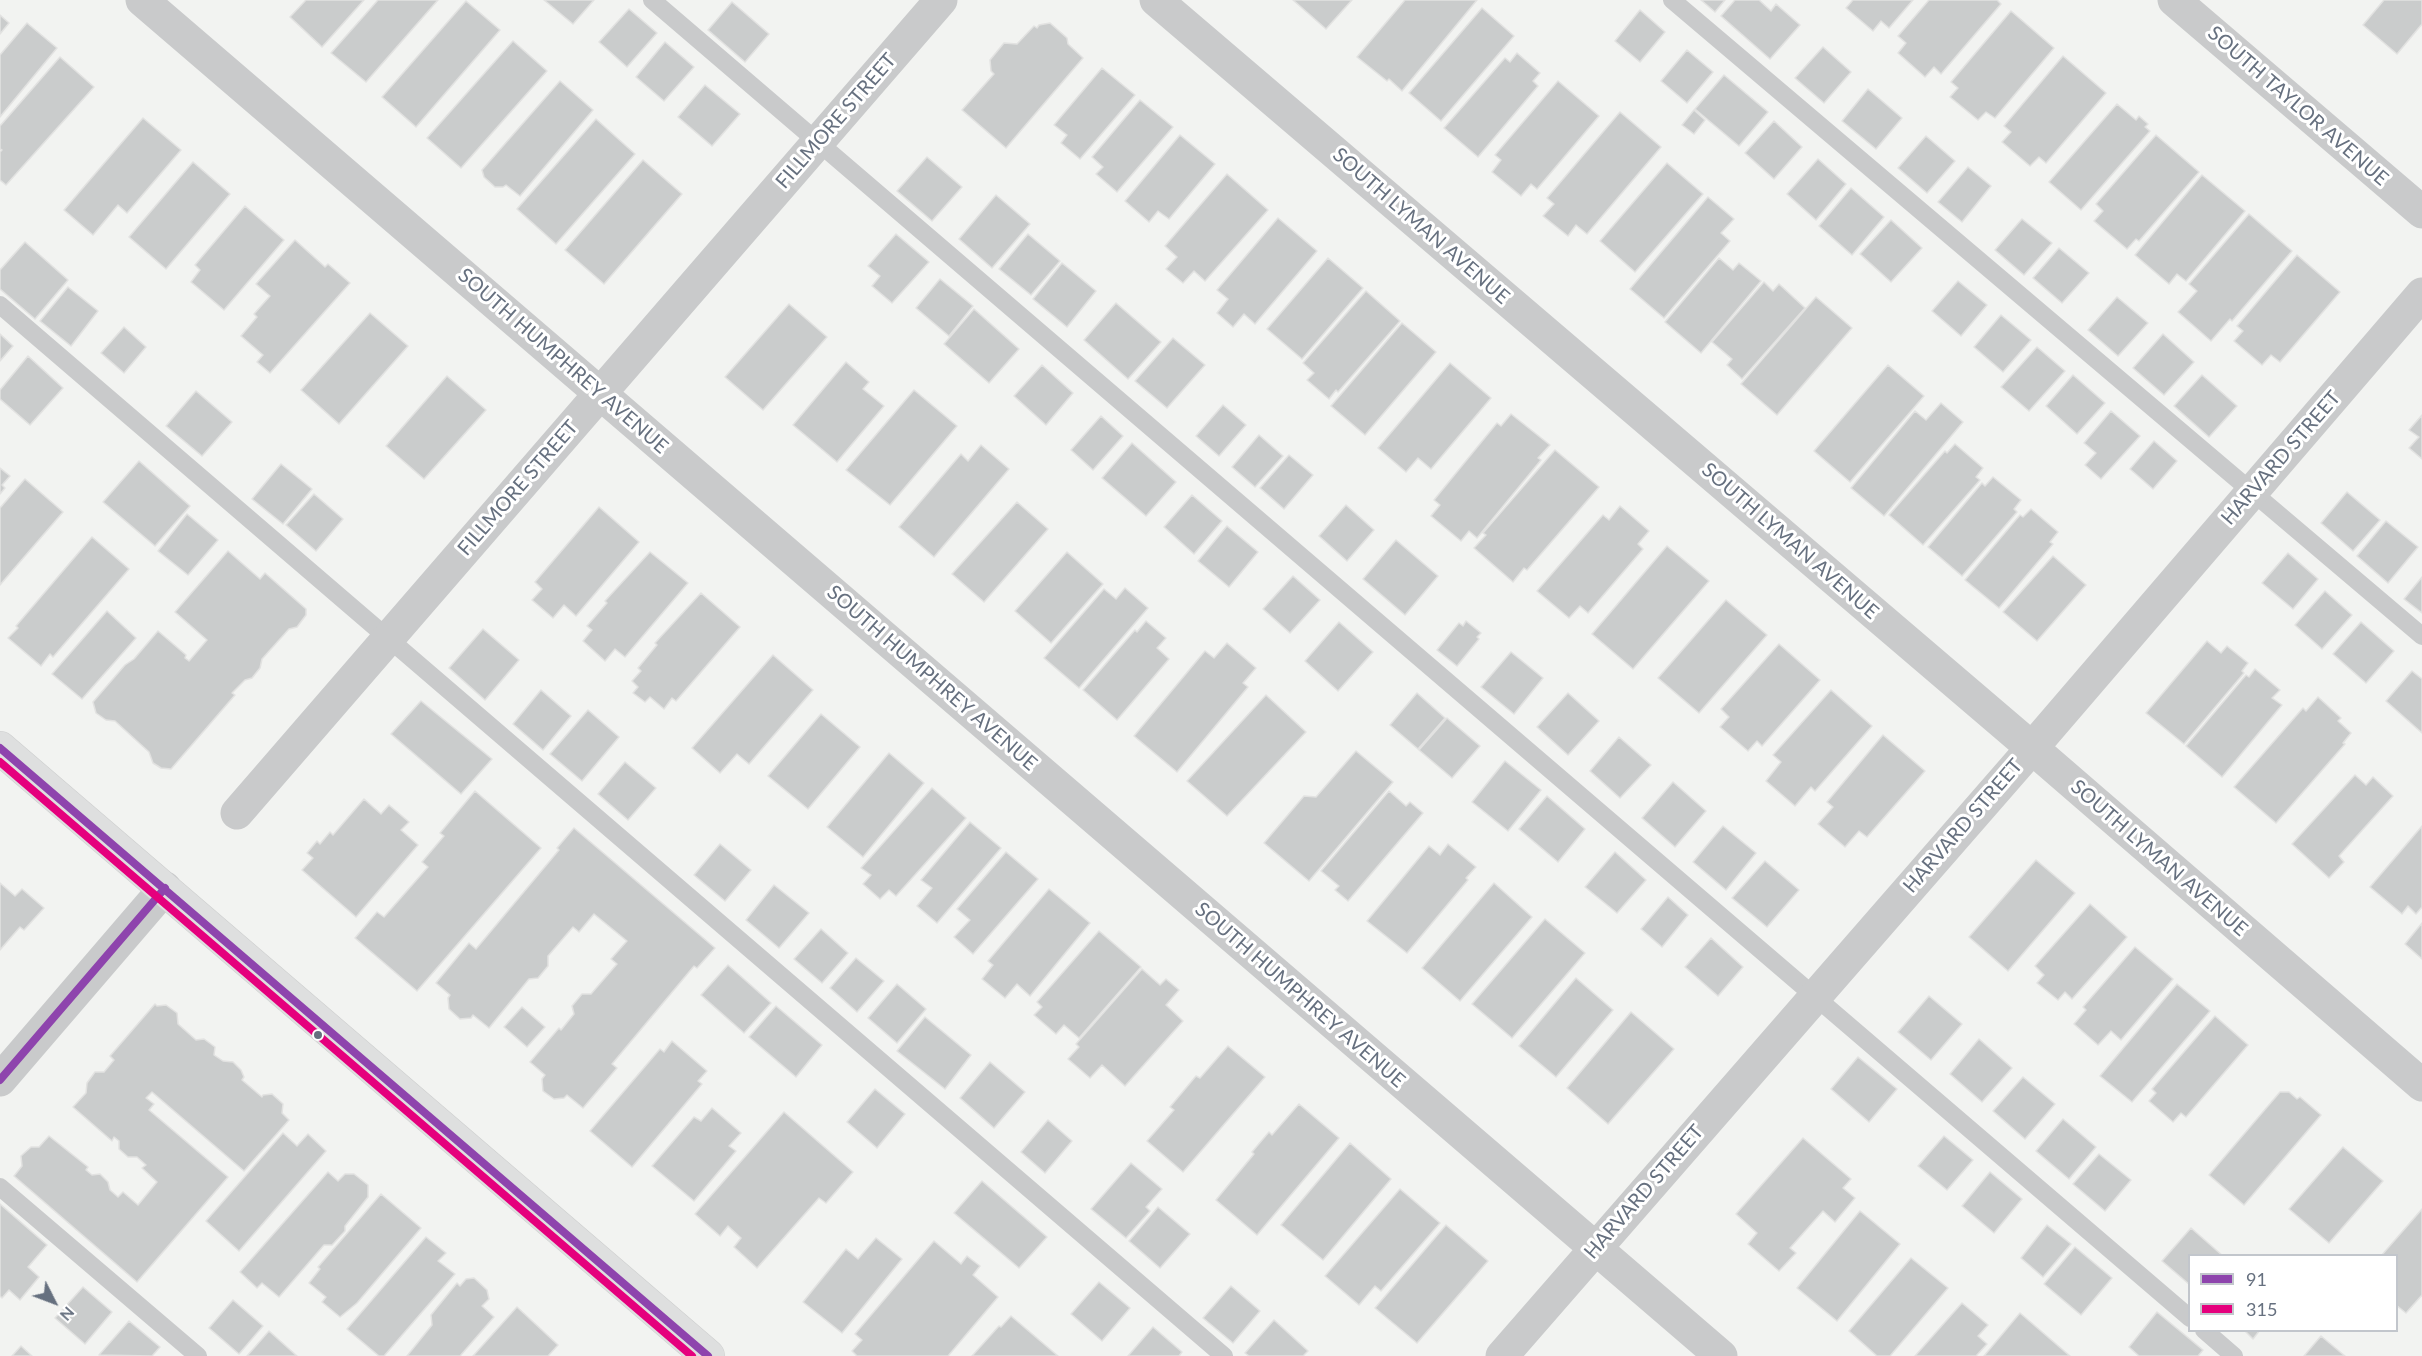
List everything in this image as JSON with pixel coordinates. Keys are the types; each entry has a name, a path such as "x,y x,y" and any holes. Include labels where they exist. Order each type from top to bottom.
{"street":[{"name":"SOUTH HUMPHREY AVENUE","path":"142,0 1721,1356"},
{"name":"FILLMORE STREET","path":"237,813 941,0"},
{"name":"SOUTH LYMAN AVENUE","path":"1156,0 2032,748 2422,1085"},
{"name":"SOUTH TAYLOR AVENUE","path":"2174,0 2422,212"},
{"name":"HARVARD STREET","path":"1502,1356 2032,748 2422,294"},
{"path":"0,748 708,1356"},
{"path":"0,1080 165,888"}],"lane":[{"path":"652,0 2188,1316"},
{"path":"1672,0 2422,636"},
{"path":"0,305 1224,1356"},
{"path":"0,1187 198,1356"},
{"path":"2206,1332 2234,1356"}],"building":[{"path":"306,0 364,0 322,47 290,17"},
{"path":"378,0 438,0 366,82 331,53"},
{"path":"544,0 594,0 573,24"},
{"path":"1293,0 1352,0 1326,29"},
{"path":"1405,0 1477,0 1402,91 1357,57"},
{"path":"1701,0 1725,0 1715,12"},
{"path":"1735,0 1759,0 1771,11 1776,4 1800,25 1770,59 1721,16"},
{"path":"1853,0 1913,0 1889,28 1881,21 1873,31 1846,8"},
{"path":"1929,0 1997,0 2001,4 1941,74 1934,67 1925,77 1898,53 1906,43 1898,36"},
{"path":"2384,0 2422,0 2422,24 2397,54 2363,25"},
{"path":"466,1 500,30 416,127 382,97"},
{"path":"732,2 769,34 745,62 708,30"},
{"path":"1482,8 1514,36 1441,121 1409,93"},
{"path":"629,9 657,33 627,67 599,42"},
{"path":"1640,10 1665,32 1640,62 1615,41"},
{"path":"2011,11 2054,48 1995,118 1986,112 1978,120 1950,97 1958,88 1951,82"},
{"path":"0,15 9,23 0,34"},
{"path":"27,23 57,48 0,117 0,55"},
{"path":"1050,23 1067,38 1068,44 1083,58 1006,148 962,110 994,74 991,71 990,60 1004,43 1017,44 1034,26 1037,28 1039,25"},
{"path":"513,41 547,71 461,168 427,138"},
{"path":"665,42 694,67 664,101 636,77"},
{"path":"1823,47 1851,72 1824,103 1795,78"},
{"path":"1687,50 1713,72 1687,103 1661,81"},
{"path":"1517,53 1540,73 1533,81 1538,86 1478,157 1444,128 1505,58 1510,62"},
{"path":"2063,56 2106,93 2046,163 2039,157 2030,166 2002,142 2011,132 2004,126"},
{"path":"60,57 94,87 6,185 0,180 0,152 2,150 0,149 0,126"},
{"path":"1102,68 1135,95 1080,159 1061,143 1067,135 1054,125"},
{"path":"1724,75 1768,112 1739,146 1695,109"},
{"path":"560,81 593,110 520,196 506,185 495,187 484,177 482,170"},
{"path":"1558,81 1599,116 1537,189 1531,184 1521,196 1492,172 1501,160 1495,155"},
{"path":"705,85 740,114 712,146 678,117"},
{"path":"1868,89 1902,118 1876,149 1842,121"},
{"path":"1140,100 1173,127 1117,192 1096,174 1103,167 1092,157"},
{"path":"2117,104 2136,120 2139,116 2148,124 2145,127 2150,131 2081,210 2049,182"},
{"path":"1694,110 1705,120 1694,134 1682,125"},
{"path":"1620,112 1661,147 1587,234 1576,225 1568,236 1543,216 1554,204 1547,198"},
{"path":"143,118 181,150 127,213 118,205 93,235 64,210"},
{"path":"596,119 635,154 556,244 517,209"},
{"path":"1774,121 1802,147 1774,179 1745,153"},
{"path":"1180,135 1215,164 1169,219 1158,211 1149,222 1125,201"},
{"path":"2156,135 2199,172 2139,241 2136,239 2127,249 2094,221 2103,211 2096,204"},
{"path":"1926,136 1955,161 1927,193 1898,168"},
{"path":"927,157 962,187 932,221 897,191"},
{"path":"1818,159 1846,184 1816,220 1787,194"},
{"path":"643,160 682,194 604,284 565,250"},
{"path":"193,162 230,194 166,269 129,237"},
{"path":"1667,163 1703,194 1635,272 1600,241"},
{"path":"1968,167 1991,186 1962,222 1938,202"},
{"path":"1227,174 1268,210 1205,281 1194,271 1183,283 1166,269 1177,257 1165,246"},
{"path":"2202,175 2245,211 2186,281 2177,274 2169,284 2135,255"},
{"path":"1851,188 1884,217 1852,255 1819,226"},
{"path":"996,195 1030,224 992,268 959,239"},
{"path":"1708,197 1734,219 1721,233 1730,241 1664,318 1630,289"},
{"path":"245,206 284,240 224,310 191,282 200,270 195,265"},
{"path":"2249,214 2292,251 2232,321 2230,319 2211,341 2178,312 2197,291 2189,284"},
{"path":"1278,218 1317,251 1255,324 1244,314 1233,327 1217,313 1228,299 1217,290"},
{"path":"2022,219 2052,243 2024,275 1995,250"},
{"path":"1891,220 1922,248 1891,282 1860,254"},
{"path":"896,234 929,262 892,303 872,286 880,276 868,266"},
{"path":"1028,234 1060,261 1031,295 999,269"},
{"path":"295,240 325,267 328,264 350,283 270,373 257,362 263,355 241,336 257,317 254,314 270,296 256,284"},
{"path":"25,242 68,280 35,319 0,289 0,270"},
{"path":"2059,248 2089,273 2062,303 2033,278"},
{"path":"2297,255 2340,292 2280,362 2271,355 2262,365 2234,341 2243,331 2237,326"},
{"path":"1328,258 1363,288 1302,359 1267,329"},
{"path":"1719,258 1733,270 1739,263 1761,281 1701,353 1665,322"},
{"path":"1062,263 1096,291 1067,327 1033,299"},
{"path":"940,279 973,306 949,336 916,308"},
{"path":"1958,281 1987,305 1961,336 1932,311"},
{"path":"1764,282 1773,291 1779,284 1805,308 1742,379 1727,365 1732,359 1712,342"},
{"path":"68,287 98,311 71,346 40,321"},
{"path":"1366,291 1400,321 1338,392 1336,390 1329,399 1307,380 1314,373 1303,363"},
{"path":"1816,297 1852,328 1777,415 1741,384"},
{"path":"2117,297 2148,323 2118,356 2088,330"},
{"path":"1116,303 1161,342 1128,379 1084,340"},
{"path":"789,304 827,337 763,410 725,377"},
{"path":"974,309 1019,349 989,383 944,344"},
{"path":"370,313 408,346 339,424 301,390"},
{"path":"2001,315 2031,340 2003,372 1974,347"},
{"path":"1402,323 1436,352 1365,435 1331,406"},
{"path":"124,327 146,347 124,373 101,353"},
{"path":"0,334 13,346 0,361"},
{"path":"2163,334 2194,362 2164,395 2133,368"},
{"path":"1173,338 1205,365 1167,408 1135,381"},
{"path":"2037,347 2065,371 2029,411 2001,387"},
{"path":"28,356 63,388 30,425 0,399 0,390"},
{"path":"846,362 869,382 863,389 884,406 837,462 793,425"},
{"path":"1450,363 1491,398 1431,469 1418,458 1406,472 1378,448"},
{"path":"1042,365 1073,393 1046,425 1014,396"},
{"path":"1888,365 1924,396 1850,482 1814,451"},
{"path":"2073,375 2105,403 2077,434 2046,406"},
{"path":"2202,375 2237,406 2209,437 2174,406"},
{"path":"447,376 486,410 424,479 386,446"},
{"path":"914,390 957,426 890,505 846,470"},
{"path":"196,391 232,422 202,456 166,426"},
{"path":"1941,403 1963,422 1884,516 1851,488 1915,411 1926,420"},
{"path":"1223,405 1246,425 1219,456 1196,436"},
{"path":"2111,411 2140,436 2101,479 2085,465 2096,453 2084,443"},
{"path":"1511,414 1550,445 1538,458 1541,460 1477,538 1469,531 1461,541 1431,516 1440,505 1434,500 1497,423 1501,426"},
{"path":"2422,415 2422,459 2409,448 2419,437 2409,430"},
{"path":"1101,416 1123,436 1093,470 1071,450"},
{"path":"1259,435 1283,456 1255,487 1232,467"},
{"path":"2154,441 2177,461 2153,489 2130,469"},
{"path":"1132,443 1176,482 1146,516 1102,478"},
{"path":"1955,444 1983,468 1976,477 1980,480 1923,545 1889,515 1945,451 1947,453"},
{"path":"981,445 1009,469 934,557 899,527 961,454 968,461"},
{"path":"1555,450 1599,487 1527,570 1524,568 1513,582 1474,548 1486,535 1483,533"},
{"path":"1289,455 1313,475 1284,509 1260,488"},
{"path":"139,461 190,506 155,546 103,502"},
{"path":"281,464 312,489 283,524 252,499"},
{"path":"0,468 10,476 2,485 5,488 0,494"},
{"path":"1993,477 2021,500 2014,509 2017,512 1962,576 1928,547 1982,483 1985,486"},
{"path":"25,479 63,512 0,585 0,508"},
{"path":"2347,492 2380,520 2353,551 2321,523"},
{"path":"314,494 343,519 316,551 286,525"},
{"path":"1192,495 1222,521 1194,554 1164,527"},
{"path":"1017,502 1048,529 984,602 952,574"},
{"path":"1346,505 1374,530 1347,561 1319,536"},
{"path":"1620,506 1649,531 1638,544 1643,549 1588,613 1580,606 1569,618 1537,591 1603,515 1609,520"},
{"path":"599,507 639,542 576,616 564,605 553,618 532,600 542,589 535,582"},
{"path":"2031,509 2058,532 2050,542 2053,544 1999,608 1965,580 2020,515 2023,517"},
{"path":"187,514 218,540 188,575 158,551"},
{"path":"2386,521 2418,547 2388,583 2357,556"},
{"path":"1227,526 1258,552 1229,587 1198,561"},
{"path":"92,537 129,569 53,657 50,654 41,666 8,638"},
{"path":"1396,540 1438,576 1405,615 1363,579"},
{"path":"1667,546 1709,581 1633,669 1592,634"},
{"path":"228,551 260,579 265,573 306,609 306,615 297,627 289,629 262,659 260,668 252,678 245,680 232,693 235,695 171,769 161,768 153,763 149,752 115,721 106,720 96,713 93,702 158,631 186,655 185,658 189,661 207,640 175,612"},
{"path":"650,552 688,583 625,657 615,649 605,661 583,641 592,630 587,626 607,603 605,601"},
{"path":"1067,552 1103,584 1051,643 1015,611"},
{"path":"2288,553 2318,579 2293,609 2262,583"},
{"path":"2053,556 2086,585 2037,641 2003,612"},
{"path":"1293,576 1320,600 1290,633 1263,609"},
{"path":"2422,577 2422,613 2404,599"},
{"path":"1125,588 1148,608 1079,688 1044,658 1104,589 1116,599"},
{"path":"2325,591 2352,615 2322,649 2295,625"},
{"path":"701,593 740,627 676,701 672,698 664,709 650,697 645,702 633,693 638,687 632,681 641,671 638,668 657,645 655,643"},
{"path":"1726,600 1767,635 1699,713 1658,678"},
{"path":"107,611 136,638 82,699 52,674"},
{"path":"1146,621 1166,638 1157,648 1169,659 1117,720 1083,690 1135,630 1137,632"},
{"path":"1466,621 1481,633 1477,637 1479,639 1457,666 1437,650 1459,623 1463,626"},
{"path":"1339,622 1373,652 1338,691 1305,661"},
{"path":"2361,622 2394,651 2366,683 2333,654"},
{"path":"483,629 519,660 485,700 449,668"},
{"path":"2207,641 2221,653 2227,646 2248,663 2242,671 2244,673 2184,744 2146,713"},
{"path":"1227,643 1256,668 1243,683 1248,687 1177,772 1134,736 1205,651 1214,658"},
{"path":"1779,644 1820,680 1762,746 1757,741 1748,751 1720,727 1729,717 1721,709"},
{"path":"1511,652 1543,678 1514,714 1481,687"},
{"path":"773,655 813,690 749,764 737,754 720,773 692,748"},
{"path":"2255,669 2280,690 2272,698 2282,705 2222,777 2186,746 2246,675 2249,677"},
{"path":"2412,671 2422,679 2422,733 2386,701"},
{"path":"541,690 571,716 543,750 513,724"},
{"path":"1831,690 1872,726 1815,791 1811,787 1795,806 1766,781 1781,762 1773,755"},
{"path":"1417,693 1445,718 1418,749 1390,725"},
{"path":"1568,693 1599,721 1568,755 1537,727"},
{"path":"1266,695 1306,732 1227,816 1187,781"},
{"path":"2318,697 2341,718 2338,721 2351,733 2343,743 2345,744 2276,823 2234,787 2303,708 2306,711"},
{"path":"421,701 492,759 461,794 391,734"},
{"path":"588,710 619,737 582,781 550,754"},
{"path":"821,714 860,747 808,809 768,776"},
{"path":"1447,718 1480,746 1452,778 1419,750"},
{"path":"1883,735 1925,771 1867,837 1859,831 1845,847 1818,824 1833,807 1827,802"},
{"path":"1619,737 1651,765 1620,798 1590,771"},
{"path":"1356,751 1393,782 1309,881 1264,843 1304,796 1316,797"},
{"path":"889,753 924,783 863,857 827,827"},
{"path":"1505,761 1541,790 1508,831 1472,802"},
{"path":"625,762 656,788 628,820 598,794"},
{"path":"2355,775 2366,785 2373,777 2393,796 2339,856 2344,862 2329,878 2292,844"},
{"path":"1673,782 1706,811 1675,847 1642,818"},
{"path":"932,788 966,818 896,896 889,890 880,899 863,884 871,875 861,868"},
{"path":"475,791 541,848 417,991 355,938 377,912 384,917 428,867 422,862 444,836 440,833"},
{"path":"1389,791 1406,806 1410,802 1423,813 1348,901 1335,890 1339,886 1321,871"},
{"path":"1547,796 1585,829 1558,862 1519,829"},
{"path":"364,799 381,814 389,805 409,822 401,830 418,845 356,917 302,870 313,858 307,853 317,841 320,844 330,832 333,835"},
{"path":"970,822 1001,848 937,923 917,906 932,888 921,880"},
{"path":"1723,826 1756,853 1726,890 1693,862"},
{"path":"2422,826 2422,907 2416,914 2408,906 2402,914 2370,887"},
{"path":"574,828 715,948 697,968 694,966 612,1064 617,1068 583,1108 567,1095 564,1098 554,1099 543,1091 542,1079 545,1075 530,1062 574,1014 572,1006 582,994 591,994 617,964 611,959 627,941 594,914 579,932 573,927 548,956 548,966 538,978 529,979 489,1028 473,1015 471,1018 460,1019 449,1009 450,995 436,983 469,943 476,949 559,850 557,848"},
{"path":"720,844 751,870 725,901 694,875"},
{"path":"1448,844 1476,867 1466,878 1468,880 1407,953 1367,921 1429,846 1440,855"},
{"path":"1006,852 1038,879 973,954 954,937 970,920 957,909"},
{"path":"1615,852 1646,880 1617,913 1585,887"},
{"path":"2036,860 2075,893 2008,971 1969,937"},
{"path":"1765,861 1799,890 1767,927 1732,898"},
{"path":"0,883 15,896 22,889 44,908 24,930 20,927 0,950"},
{"path":"1494,883 1532,917 1460,1001 1422,968"},
{"path":"774,885 809,913 779,948 746,920"},
{"path":"1049,889 1090,923 1030,996 1017,984 1005,998 982,979 993,965 988,961"},
{"path":"1668,897 1688,915 1662,947 1641,929"},
{"path":"2090,904 2127,937 2072,999 2065,992 2058,1000 2037,983 2044,975 2035,966"},
{"path":"1545,919 1585,953 1512,1038 1472,1004"},
{"path":"2422,923 2422,959 2405,944"},
{"path":"821,929 848,953 822,983 794,959"},
{"path":"1099,931 1141,967 1079,1038 1064,1025 1056,1034 1034,1015 1042,1007 1037,1002"},
{"path":"1711,938 1743,967 1718,996 1685,967"},
{"path":"2135,947 2173,979 2121,1040 2111,1031 2098,1045 2074,1024 2086,1010 2083,1007"},
{"path":"856,958 884,981 857,1012 830,988"},
{"path":"728,965 771,1003 744,1033 701,995"},
{"path":"1142,969 1160,985 1166,979 1179,990 1166,1005 1183,1021 1125,1086 1102,1065 1090,1078 1068,1059 1079,1047 1076,1044"},
{"path":"1576,978 1613,1010 1556,1077 1519,1046"},
{"path":"897,984 926,1009 897,1043 868,1018"},
{"path":"2177,984 2210,1011 2132,1102 2100,1076"},
{"path":"1929,996 1962,1024 1931,1060 1898,1032"},
{"path":"155,1004 157,1006 166,1005 177,1013 178,1024 196,1040 204,1039 215,1047 214,1055 223,1061 233,1062 241,1070 244,1077 242,1080 262,1097 272,1094 283,1104 282,1113 289,1120 244,1171 152,1092 146,1098 154,1104 149,1110 228,1177 137,1282 14,1176 22,1166 21,1156 31,1147 39,1147 49,1136 88,1167 86,1170 92,1175 100,1174 108,1182 110,1190 118,1197 123,1192 138,1205 157,1182 142,1168 146,1165 137,1157 128,1157 119,1149 119,1141 114,1137 112,1141 73,1107 86,1093 87,1083 95,1072 104,1072 114,1060 110,1056"},
{"path":"776,1006 822,1045 796,1077 749,1037"},
{"path":"522,1007 545,1027 527,1047 504,1027"},
{"path":"1631,1012 1674,1049 1608,1124 1567,1088"},
{"path":"2215,1016 2248,1045 2186,1117 2181,1113 2173,1122 2149,1101 2156,1093 2152,1089"},
{"path":"925,1017 971,1055 945,1089 897,1051"},
{"path":"1979,1039 2012,1068 1982,1102 1950,1074"},
{"path":"672,1041 707,1071 698,1081 702,1084 632,1167 590,1131 660,1049 664,1052"},
{"path":"1228,1046 1265,1077 1183,1172 1147,1141 1174,1110 1170,1107 1196,1076 1200,1078"},
{"path":"1858,1057 1897,1089 1869,1122 1831,1089"},
{"path":"990,1062 1025,1092 994,1128 960,1098"},
{"path":"2023,1077 2055,1104 2025,1139 1993,1111"},
{"path":"875,1089 905,1114 877,1148 847,1122"},
{"path":"2280,1092 2289,1092 2297,1099 2300,1097 2321,1115 2244,1205 2209,1175"},
{"path":"1299,1104 1339,1138 1257,1235 1216,1200 1269,1132 1272,1135"},
{"path":"712,1108 741,1133 729,1146 736,1151 694,1201 652,1166 694,1117 701,1121"},
{"path":"784,1112 853,1172 826,1203 819,1198 757,1268 734,1247 741,1238 728,1226 720,1236 695,1214"},
{"path":"2063,1119 2096,1147 2069,1179 2036,1151"},
{"path":"1048,1120 1072,1141 1045,1173 1021,1152"},
{"path":"283,1133 297,1146 308,1134 326,1151 239,1251 206,1221"},
{"path":"1944,1136 1973,1160 1947,1190 1918,1166"},
{"path":"1803,1138 1851,1179 1843,1188 1855,1198 1835,1222 1823,1211 1790,1248 1796,1253 1779,1271 1748,1244 1757,1233 1736,1214"},
{"path":"1350,1143 1391,1179 1323,1260 1281,1225"},
{"path":"2343,1147 2383,1181 2329,1243 2289,1209"},
{"path":"2099,1154 2131,1180 2105,1211 2073,1184"},
{"path":"1131,1163 1162,1189 1146,1207 1150,1211 1126,1238 1091,1209"},
{"path":"328,1172 338,1181 345,1174 354,1174 368,1185 368,1197 345,1226 345,1231 332,1245 324,1245 279,1297 262,1283 257,1288 240,1272"},
{"path":"1990,1172 2022,1199 1994,1233 1962,1206"},
{"path":"982,1181 1047,1237 1019,1268 954,1213"},
{"path":"1400,1189 1440,1223 1381,1291 1375,1286 1359,1305 1325,1276"},
{"path":"381,1194 421,1228 357,1303 340,1317 322,1302 326,1297 309,1283 320,1269 318,1267"},
{"path":"0,1204 47,1245 28,1267 39,1277 20,1300 9,1290 2,1298 0,1296"},
{"path":"1158,1207 1190,1234 1160,1268 1129,1241"},
{"path":"2422,1209 2422,1295 2406,1313 2398,1307 2398,1254 2383,1254"},
{"path":"1860,1211 1900,1244 1837,1321 1797,1288"},
{"path":"1446,1225 1488,1261 1417,1343 1375,1308"},
{"path":"2047,1225 2071,1244 2043,1277 2021,1258"},
{"path":"2191,1228 2221,1254 2188,1254 2188,1283 2162,1261"},
{"path":"426,1237 446,1253 438,1261 455,1274 384,1356 379,1356 347,1329"},
{"path":"876,1238 902,1259 842,1333 803,1302 846,1249 858,1259"},
{"path":"934,1241 961,1264 967,1256 980,1266 973,1275 998,1297 948,1356 857,1356 852,1351 862,1340 855,1334"},
{"path":"2075,1247 2112,1278 2081,1315 2044,1284"},
{"path":"1911,1258 1948,1288 1890,1356 1877,1356 1849,1331"},
{"path":"474,1278 487,1290 489,1299 482,1306 494,1317 460,1356 407,1356 432,1325 431,1315 457,1283 460,1286 466,1279"},
{"path":"1099,1282 1130,1308 1102,1341 1071,1314"},
{"path":"1231,1286 1260,1311 1233,1343 1203,1318"},
{"path":"83,1287 112,1312 85,1344 55,1318"},
{"path":"233,1300 263,1326 239,1354 209,1328"},
{"path":"1962,1303 1988,1325 1978,1336 1987,1344 1976,1356 1915,1356"},
{"path":"517,1307 558,1345 548,1356 473,1356"},
{"path":"2157,1312 2203,1350 2198,1356 2139,1356 2129,1347"},
{"path":"2020,1313 2070,1356 1984,1356"},
{"path":"1011,1316 1058,1356 972,1356"},
{"path":"1274,1320 1308,1351 1303,1356 1249,1356 1245,1353"},
{"path":"129,1321 160,1347 152,1356 99,1355"},
{"path":"1153,1327 1182,1352 1179,1356 1128,1356"},
{"path":"269,1331 297,1356 247,1356"},
{"path":"2246,1332 2258,1332 2253,1339"},
{"path":"2321,1336 2345,1356 2304,1356"},
{"path":"21,1346 32,1356 12,1356"}],"transit line":[{"name":"91","path":"0,748 708,1356"},
{"name":"315","path":"0,762 692,1356"},
{"name":"91","path":"0,1080 165,888"}]}
